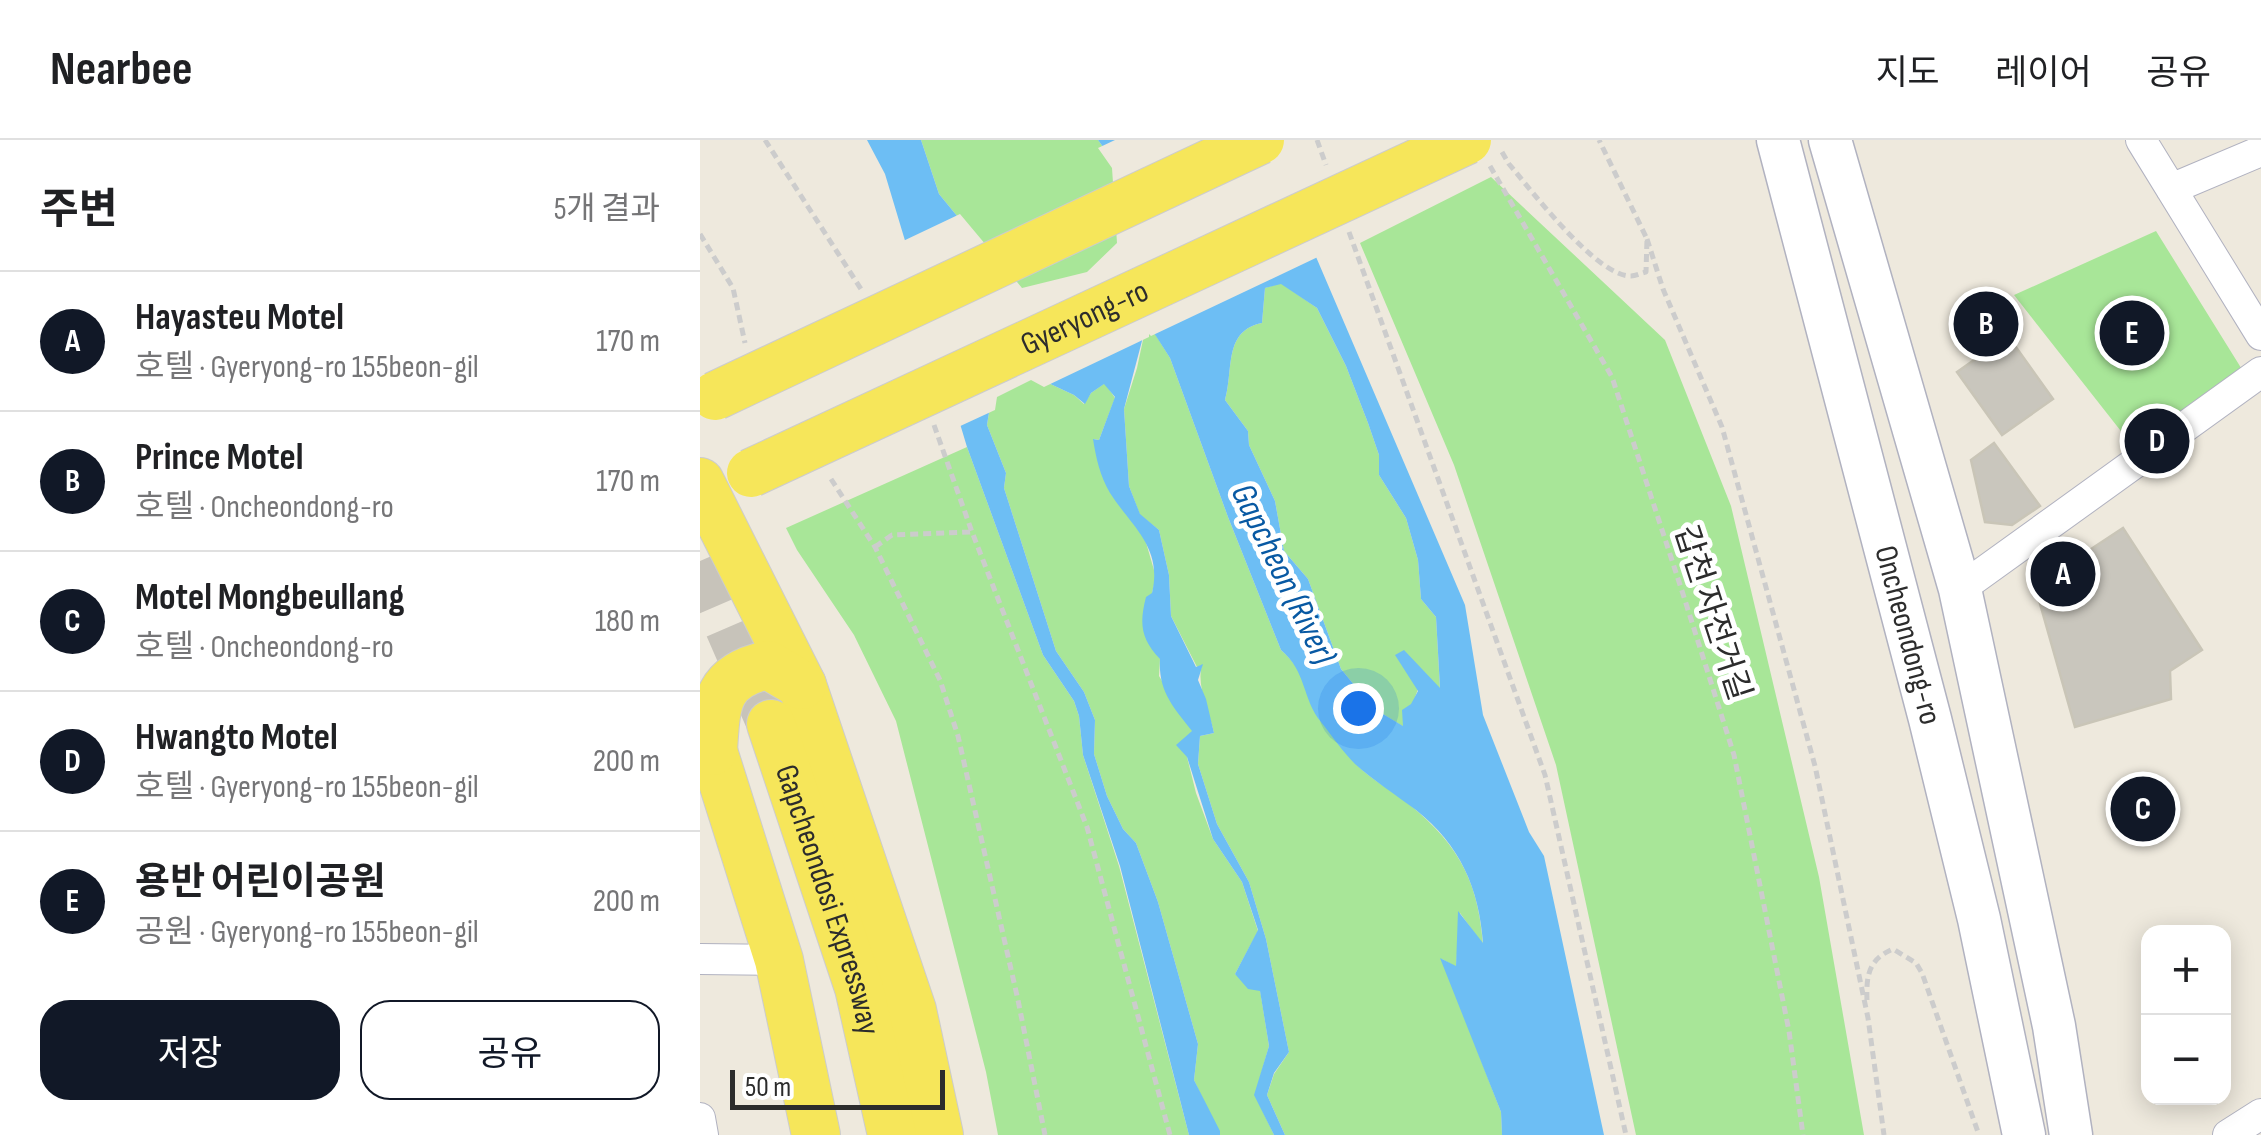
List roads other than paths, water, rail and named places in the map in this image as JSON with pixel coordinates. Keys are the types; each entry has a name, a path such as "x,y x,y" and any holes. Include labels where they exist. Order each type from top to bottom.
{"main road":[{"path":"707,399 1260,140"},
{"name":"Oncheondong-ro","path":"1778,140 1930,719 1979,919 2024,1135"},
{"name":"Oncheondong-ro","path":"1830,140 1960,588 2054,1026 2071,1135"},
{"name":"Gyeryong-ro","path":"702,491 751,473 1476,148"},
{"path":"702,491 802,684 912,1010 938,1135"},
{"path":"700,553 802,684"},
{"path":"802,684 768,665 735,677 722,691 716,711 733,733 816,1135"},
{"name":"Gapcheondosi Expressway","path":"733,733 827,964 860,1135"},
{"name":"Gapcheondosi Expressway","path":"733,733 860,988 892,1135"}],"street":[{"path":"2141,140 2261,335"},
{"path":"2171,189 2261,151"},
{"path":"1960,588 2261,372"},
{"path":"700,959 778,960"},
{"path":"2228,1135 2261,1114"},
{"path":"700,1118 703,1135"}],"water":[{"name":"Gapcheon (River)","path":"867,140 921,140 939,194 1021,294 1089,276 1122,245 1117,166 1098,140 1266,140 1465,605 1483,715 1529,832 1544,856 1604,1135 1502,1135 1501,1112 1440,958 1456,966 1458,911 1483,943 1472,886 1444,838 1416,810 1355,764 1315,713 1296,667 1281,650 1170,358 1147,322 1124,409 1129,486 1140,514 1159,530 1169,575 1171,616 1196,667 1203,664 1198,680 1214,733 1200,736 1198,764 1217,824 1249,882 1266,939 1289,1052 1274,1073 1267,1095 1285,1135 1274,1135 1254,1095 1269,1046 1260,991 1248,989 1235,974 1258,930 1242,882 1213,839 1187,757 1176,745 1192,731 1168,698 1161,680 1160,659 1143,631 1146,597 1152,593 1154,577 1149,550 1110,493 1097,460 1093,439 1099,440 1115,397 1104,384 1091,393 1085,404 1031,375 992,394 987,425 1006,473 1004,488 1056,651 1084,692 1095,720 1094,754 1107,796 1123,829 1136,843 1158,902 1198,1044 1194,1080 1220,1131 1220,1135 1189,1135 1120,866 1083,755 1079,716 1074,701 1043,655 967,447 885,174","holes":["1281,284 1317,308 1368,423 1379,455 1379,475 1406,518 1418,560 1421,599 1436,617 1440,688 1404,650 1395,655 1418,691 1411,704 1402,710 1403,726 1373,708 1341,669 1308,579 1284,551 1275,501 1249,445 1248,431 1225,400 1232,353 1241,334 1262,323 1265,288"]}],"tunnel":[{"path":"700,561 771,724"}],"place":[{"name":"Prince Motel","path":"1986,324"},
{"name":"용반 어린이공원","path":"2132,333"},
{"name":"Hwangto Motel","path":"2157,441"},
{"name":"Hayasteu Motel","path":"2063,574"},
{"name":"Motel Mongbeullang","path":"2143,809"}]}
